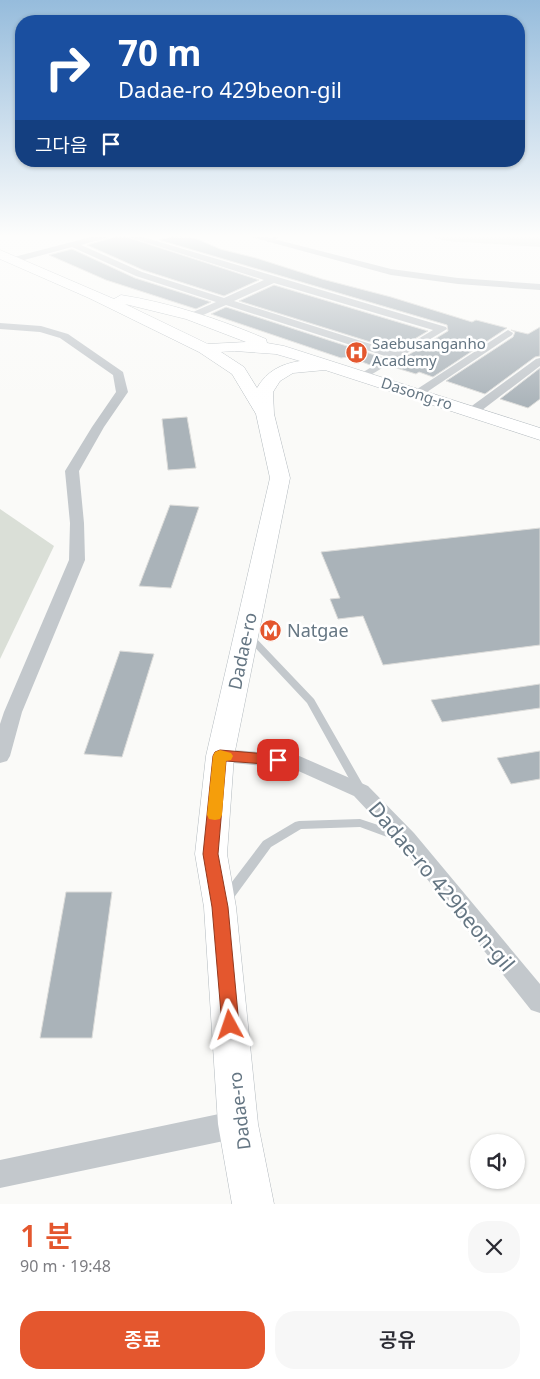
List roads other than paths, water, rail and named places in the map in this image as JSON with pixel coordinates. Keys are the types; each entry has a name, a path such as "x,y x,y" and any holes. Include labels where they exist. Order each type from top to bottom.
{"main road":[{"name":"Dadae-ro","path":"90,293 179,335 205,349 238,371 265,414 280,478 220,756 211,854 220,907 238,1124 253,1204"},
{"path":"94,295 152,304 224,327 278,349"},
{"name":"Dasong-ro","path":"205,349 235,346 278,349 540,434"},
{"path":"265,414 264,392 274,377 290,367 316,365 336,367"}],"street":[{"path":"201,293 396,356"},
{"path":"190,317 243,293"},
{"path":"318,293 442,329 364,376"},
{"path":"0,326 41,329 64,336 119,374 122,392 98,427 72,472 77,523 77,560 13,712 0,756"},
{"path":"417,393 508,333"},
{"path":"473,411 540,361"},
{"name":"Dadae-ro 429beon-gil","path":"220,756 297,762 361,791 407,839 540,1002"},
{"path":"0,1174 238,1124"}],"lane":[{"path":"246,633 310,701 361,791"},
{"path":"220,907 267,844 299,825 360,823 407,839"}],"place":[{"name":"Saebusanganho Academy","path":"356,352"},
{"name":"Natgae","path":"271,630"}]}
